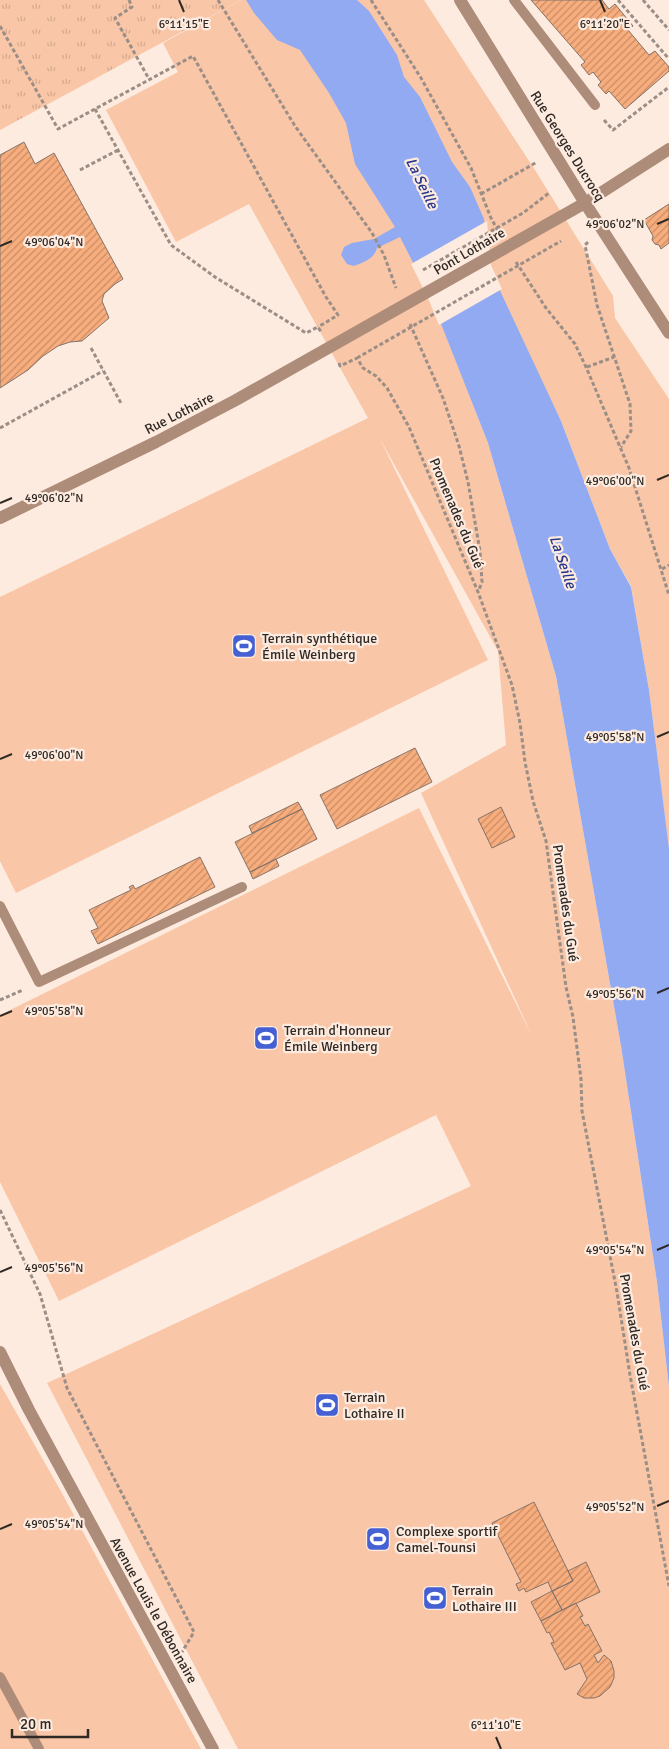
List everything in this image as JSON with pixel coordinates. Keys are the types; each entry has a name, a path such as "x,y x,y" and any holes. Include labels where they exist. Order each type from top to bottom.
{"street":[{"name":"Rue Georges Ducrocq","path":"460,0 600,227 669,332"},
{"name":"Pont Lothaire","path":"368,325 585,203 669,149"},
{"name":"Rue Lothaire","path":"0,518 200,420 368,325"},
{"name":"Avenue Louis le Débonnaire","path":"0,1352 29,1410 213,1749"}],"lane":[{"path":"514,0 595,104"},
{"path":"0,906 39,982 242,887"},
{"path":"0,1677 40,1749"}],"path":[{"path":"129,0 132,7 115,18 149,79"},
{"path":"218,0 294,126 372,233 384,255 397,292"},
{"path":"371,0 421,78 471,168 491,218 501,235"},
{"path":"618,0 669,59"},
{"path":"643,0 669,30"},
{"path":"0,26 58,129 193,56 326,297 338,315 318,328"},
{"path":"595,104 613,130 669,86"},
{"path":"95,109 171,245 215,277 306,333 345,315"},
{"path":"80,170 118,150"},
{"path":"481,194 555,153"},
{"path":"422,270 523,213 548,193"},
{"path":"600,227 585,245 597,306 630,404 631,431 621,448"},
{"path":"318,328 340,366 564,239"},
{"path":"515,260 546,308 575,344 586,367 621,448 669,595"},
{"path":"388,290 396,285"},
{"path":"408,319 443,398 468,482 480,551 482,582 478,592"},
{"path":"91,348 122,405"},
{"path":"586,367 614,357"},
{"name":"Promenades du Gué","path":"357,358 363,368 376,376 387,388 409,427 478,592 512,685 520,723 524,762 533,801 546,841 566,987 574,1026 581,1079 582,1111 617,1292 630,1375 669,1586"},
{"path":"0,428 103,372"},
{"path":"662,569 669,565"},
{"path":"0,1000 39,982"},
{"path":"0,1210 40,1294 67,1388 194,1632 183,1651 164,1660"}],"green space":[{"path":"0,0 241,0 0,130"},
{"path":"241,0 325,0 430,295 488,443 556,676 621,1046 657,1282 669,1387 669,1749 238,1749 47,1383 471,1186 436,1115 59,1301 0,1182 0,1015 419,808 533,1038 421,793 506,745 498,651 380,439 488,660 16,893 0,861 0,597 368,418 249,204 176,242 106,110 178,72 163,43"},
{"path":"355,0 424,0 535,170 613,296 615,318 669,399 669,848 649,690 631,586 610,549 561,421"},
{"path":"0,1384 58,1486 201,1749 0,1749"}],"water":[{"name":"La Seille","path":"246,0 357,0 369,11 397,55 404,77 420,97 452,162 470,187 484,219 488,265 561,421 610,549 631,587 649,690 669,848 669,1387 657,1282 621,1046 556,676 488,443 430,296 400,237 377,248 371,257 354,266 347,264 341,255 344,247 352,243 374,239 395,227 355,164 346,123 329,93 300,50 277,40 254,13"}],"pier":[{"path":"487,221 491,265 502,289 439,325 411,264"}],"building":[{"path":"531,0 602,0 609,9 615,4 633,26 628,30 649,55 655,51 669,67 669,71 625,109 609,91 606,94 598,85 601,82 593,72 589,75 581,65 585,62"},
{"path":"24,142 35,164 54,153 123,279 104,294 102,301 109,318 82,341 58,346 43,356 28,370 0,388 0,155"},
{"path":"669,204 669,243 661,249 652,240 653,236 644,220"},
{"path":"415,748 432,782 337,829 320,795"},
{"path":"298,802 302,809 252,833 249,826"},
{"path":"501,807 515,837 492,848 478,819"},
{"path":"302,809 317,839 250,872 235,842"},
{"path":"200,857 215,887 98,944 91,931 98,928 89,910 131,890 129,887 133,885 135,889"},
{"path":"276,859 279,866 253,879 250,872"},
{"path":"534,1502 573,1581 552,1591 548,1582 526,1592 524,1588 519,1591 516,1584 521,1582 492,1523"},
{"path":"586,1562 600,1592 562,1610 552,1591 573,1581 568,1571"},
{"path":"552,1591 562,1610 541,1621 531,1602"},
{"path":"576,1603 583,1616 580,1617 585,1626 588,1624 602,1651 594,1655 598,1663 604,1655 611,1661 614,1671 614,1678 610,1687 600,1696 594,1698 584,1698 577,1694 587,1679 580,1663 565,1670 551,1643 554,1642 541,1621"}],"place":[{"name":"Terrain synthétique Émile Weinberg","path":"244,646"},
{"name":"Terrain d'Honneur Émile Weinberg","path":"266,1038"},
{"name":"Terrain Lothaire II","path":"327,1405"},
{"name":"Complexe sportif Camel-Tounsi","path":"378,1539"},
{"name":"Terrain Lothaire III","path":"435,1598"}]}
